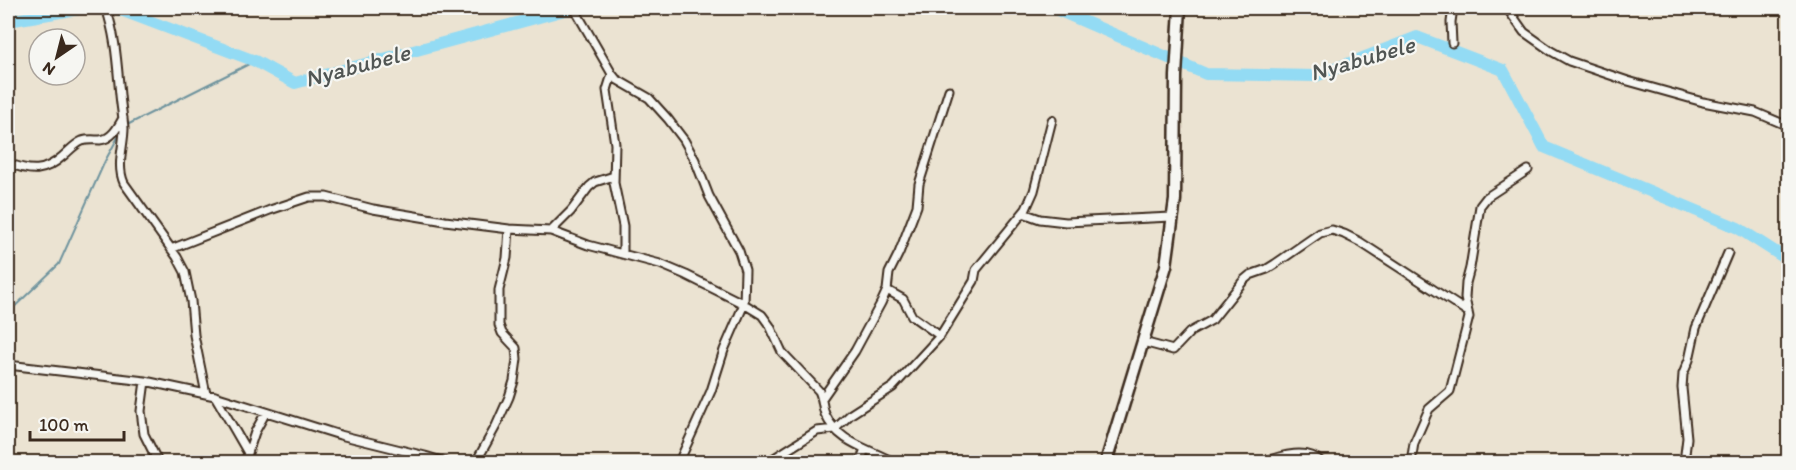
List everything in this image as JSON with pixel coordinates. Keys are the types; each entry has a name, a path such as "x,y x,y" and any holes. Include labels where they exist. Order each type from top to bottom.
{"street":[{"path":"106,8 115,41 123,118 122,156 119,168 121,176 182,265 188,282 194,335 206,394"},
{"path":"574,8 616,79 649,98 684,140 709,196 744,263 746,278 744,303 724,350 711,391 679,462"},
{"path":"1106,462 1166,266 1174,200 1176,76 1180,8"},
{"path":"1452,43 1453,8"},
{"path":"1507,8 1524,32 1569,61 1703,102 1755,112 1788,126"},
{"path":"612,74 607,90 612,113 615,148 614,176 623,226 623,253"},
{"path":"823,397 866,334 887,290 889,273 917,206 922,175 929,159 949,90"},
{"path":"8,164 35,170 44,169 54,164 79,142 102,140 111,135 123,118"},
{"path":"768,462 816,431 835,429 850,414 893,387 940,336 974,281 976,270 1023,213 1034,191 1052,120"},
{"path":"1411,462 1417,434 1430,409 1450,390 1469,317 1465,298 1466,283 1480,206 1487,197 1528,170"},
{"path":"551,231 571,211 589,187 595,182 614,176"},
{"path":"171,249 309,196 326,197 373,209 435,220 509,230 551,231 588,245 660,264 744,303 762,315 771,326 782,352 823,397 826,416 835,429 853,444 880,454 893,462"},
{"path":"1023,213 1040,219 1066,222 1172,217"},
{"path":"476,462 496,426 514,381 516,348 501,331 499,325 499,290 507,258 509,230"},
{"path":"1143,342 1173,350 1190,332 1212,320 1250,275 1267,269 1320,233 1332,231 1360,242 1468,312"},
{"path":"1684,462 1687,438 1683,374 1689,360 1696,328 1728,253"},
{"path":"887,290 903,299 912,315 940,336"},
{"path":"8,365 146,381 206,394 340,435 445,462"},
{"path":"146,381 141,411 144,434 158,462"},
{"path":"215,396 248,453"},
{"path":"245,462 258,424 266,412"},
{"path":"860,462 865,449"},
{"path":"1265,462 1274,458 1305,453 1322,462"}],"waterway":[{"name":"Nyabubele","path":"8,21 84,8"},
{"name":"Nyabubele","path":"115,8 255,61 295,83 572,8"},
{"name":"Nyabubele","path":"1053,8 1206,74 1316,76 1417,37 1503,70 1544,147 1738,228 1788,260"},
{"path":"125,126 255,61"},
{"path":"8,313 59,264 105,161 122,130"}]}
